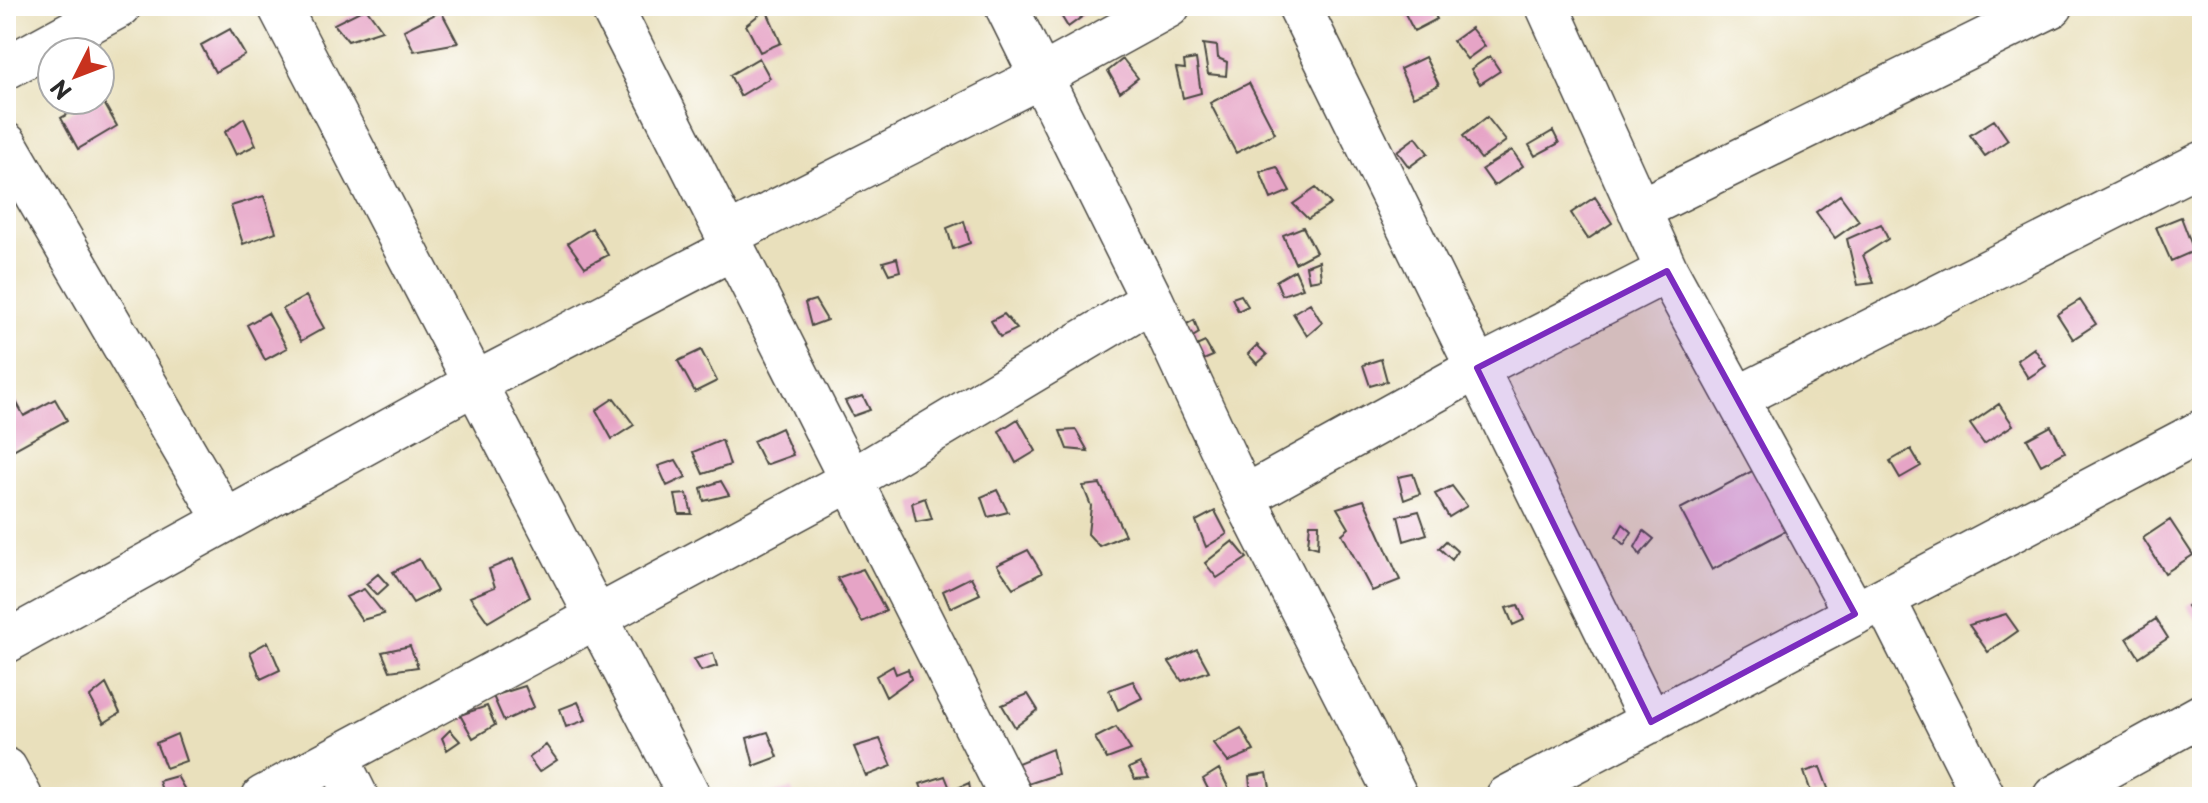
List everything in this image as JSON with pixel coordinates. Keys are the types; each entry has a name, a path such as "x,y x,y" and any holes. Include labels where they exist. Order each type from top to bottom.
{"street":[{"path":"6,68 120,6"},
{"path":"279,6 690,797"},
{"path":"611,6 853,479 1011,797"},
{"path":"1006,6 1152,300 1244,497 1397,797"},
{"path":"6,642 731,241 1169,6"},
{"path":"1299,6 1651,722"},
{"path":"1547,6 1667,271 1737,398 1870,606 1984,797"},
{"path":"1639,210 2000,18 2052,6"},
{"path":"6,144 225,520"},
{"path":"1737,398 2202,163"},
{"path":"1244,497 1477,368 1667,271"},
{"path":"263,797 853,479 1152,300"},
{"path":"1507,797 2202,431"},
{"path":"2054,797 2202,715"},
{"path":"337,757 357,797"}],"highlighted area":[{"path":"1667,271 1855,614 1651,722 1477,368"}],"building":[{"path":"1055,6 1097,6 1068,27"},
{"path":"1401,6 1430,6 1437,19 1414,31"},
{"path":"366,8 382,30 348,41 334,24"},
{"path":"766,9 781,43 760,52 746,25"},
{"path":"441,11 458,43 414,51 404,30"},
{"path":"1471,28 1485,46 1467,59 1453,41"},
{"path":"230,29 245,55 215,72 201,45"},
{"path":"1203,44 1217,46 1218,58 1227,62 1226,76 1208,74"},
{"path":"1490,56 1500,71 1480,84 1471,69"},
{"path":"1425,57 1439,85 1413,97 1400,69"},
{"path":"759,58 770,78 740,96 730,75"},
{"path":"1123,59 1138,78 1120,92 1108,71"},
{"path":"1196,59 1201,93 1183,98 1176,68 1185,69 1184,61"},
{"path":"1249,83 1275,133 1236,153 1210,103"},
{"path":"111,116 117,126 78,149 61,118"},
{"path":"1487,117 1506,141 1481,159 1463,136"},
{"path":"244,118 256,145 236,155 225,132"},
{"path":"1994,120 2008,140 1985,156 1970,135"},
{"path":"1553,131 1559,143 1535,156 1529,145"},
{"path":"1416,137 1428,153 1409,167 1397,151"},
{"path":"1512,150 1523,166 1494,186 1482,169"},
{"path":"1277,167 1290,191 1271,199 1260,172"},
{"path":"1316,188 1331,204 1308,219 1293,204"},
{"path":"1840,195 1859,221 1835,238 1816,212"},
{"path":"264,196 276,232 243,244 231,206"},
{"path":"1595,197 1612,223 1588,239 1571,213"},
{"path":"2181,217 2194,251 2171,261 2156,227"},
{"path":"964,221 970,243 953,249 947,228"},
{"path":"1881,224 1888,239 1863,255 1874,283 1858,285 1847,239"},
{"path":"1303,227 1316,252 1295,263 1283,235"},
{"path":"592,228 608,255 585,267 568,243"},
{"path":"897,258 900,271 889,274 883,262"},
{"path":"1319,261 1321,279 1309,281 1306,266"},
{"path":"1295,270 1303,288 1282,295 1276,281"},
{"path":"1241,295 1248,306 1238,311 1232,298"},
{"path":"306,296 324,328 301,341 283,309"},
{"path":"815,300 827,320 811,326 805,303"},
{"path":"2080,300 2096,324 2073,339 2057,314"},
{"path":"1310,303 1322,323 1307,336 1293,313"},
{"path":"268,313 287,348 265,360 247,325"},
{"path":"1004,314 1017,329 1000,337 991,321"},
{"path":"1194,320 1199,333 1189,339 1183,326"},
{"path":"1205,342 1213,356 1201,361 1194,347"},
{"path":"1257,345 1267,355 1257,364 1248,354"},
{"path":"2034,348 2046,366 2028,378 2017,360"},
{"path":"701,350 717,381 695,392 678,361"},
{"path":"1381,359 1387,381 1370,386 1363,365"},
{"path":"6,383 24,416 55,399 67,420 11,451 6,441"},
{"path":"863,396 870,410 853,416 845,401"},
{"path":"614,398 634,425 612,439 596,410"},
{"path":"1999,404 2013,425 1984,444 1970,424"},
{"path":"1018,419 1036,451 1016,463 999,431"},
{"path":"2051,426 2065,452 2041,465 2027,439"},
{"path":"781,428 793,455 765,465 753,441"},
{"path":"1076,430 1088,451 1067,449 1060,431"},
{"path":"722,440 730,465 703,474 693,452"},
{"path":"1911,449 1921,466 1900,478 1890,461"},
{"path":"676,460 686,477 667,486 658,466"},
{"path":"1756,469 1789,529 1712,570 1680,509"},
{"path":"1413,474 1420,494 1404,500 1398,477"},
{"path":"721,481 729,495 704,501 701,488"},
{"path":"1100,484 1125,535 1099,546 1088,534 1091,506 1083,486"},
{"path":"1452,486 1467,506 1449,517 1435,494"},
{"path":"997,490 1008,512 988,517 981,497"},
{"path":"687,494 692,514 679,514 675,495"},
{"path":"925,498 932,519 916,522 912,503"},
{"path":"1364,500 1400,580 1372,591 1342,534 1349,528 1337,508"},
{"path":"1215,511 1227,534 1206,547 1196,521"},
{"path":"1419,511 1427,534 1404,541 1398,516"},
{"path":"2170,520 2193,555 2165,573 2143,538"},
{"path":"1310,524 1319,524 1318,548 1308,545"},
{"path":"1623,524 1632,532 1624,545 1616,537"},
{"path":"1644,531 1654,539 1640,555 1635,547"},
{"path":"1233,541 1247,558 1217,578 1205,563"},
{"path":"1446,541 1457,551 1452,560 1439,548"},
{"path":"1028,550 1042,573 1013,588 997,565"},
{"path":"419,559 437,591 413,603 393,572"},
{"path":"513,559 530,597 488,622 470,597 495,587 489,569"},
{"path":"863,569 886,611 862,622 837,578"},
{"path":"378,574 388,585 377,595 366,584"},
{"path":"971,577 980,594 950,608 943,591"},
{"path":"364,589 384,614 362,620 346,597"},
{"path":"2202,596 2202,628 2187,606"},
{"path":"1518,605 1524,620 1513,625 1506,608"},
{"path":"2006,614 2018,631 1988,652 1969,625"},
{"path":"2156,619 2168,638 2139,657 2127,638"},
{"path":"268,642 280,670 261,679 250,652"},
{"path":"410,646 418,667 390,671 382,652"},
{"path":"1197,649 1209,671 1182,681 1169,662"},
{"path":"713,653 717,666 701,671 694,659"},
{"path":"893,666 896,674 908,669 911,679 886,697 876,676"},
{"path":"1133,681 1142,698 1118,710 1109,690"},
{"path":"106,684 120,713 104,723 90,697"},
{"path":"525,686 534,707 504,721 493,696"},
{"path":"1028,694 1038,710 1015,727 1002,705"},
{"path":"578,702 586,720 566,727 560,709"},
{"path":"487,706 495,725 473,738 460,715"},
{"path":"1116,727 1131,750 1107,759 1095,738"},
{"path":"1241,728 1254,751 1228,762 1213,743"},
{"path":"450,730 460,741 447,750 442,738"},
{"path":"768,732 778,757 754,766 747,738"},
{"path":"177,734 186,761 166,768 156,743"},
{"path":"880,739 892,766 866,776 854,747"},
{"path":"546,745 557,760 539,772 529,758"},
{"path":"1052,749 1058,774 1025,785 1018,763"},
{"path":"1140,763 1149,778 1135,779 1129,768"},
{"path":"1820,767 1829,791 1812,795 1804,772"},
{"path":"1219,769 1230,791 1212,797 1203,779"},
{"path":"1267,773 1271,792 1251,794 1249,776"},
{"path":"177,776 185,790 174,797 164,797 159,781"},
{"path":"945,776 951,791 969,783 971,795 925,797 920,784"},
{"path":"791,789 795,797 759,797 759,796"}]}
